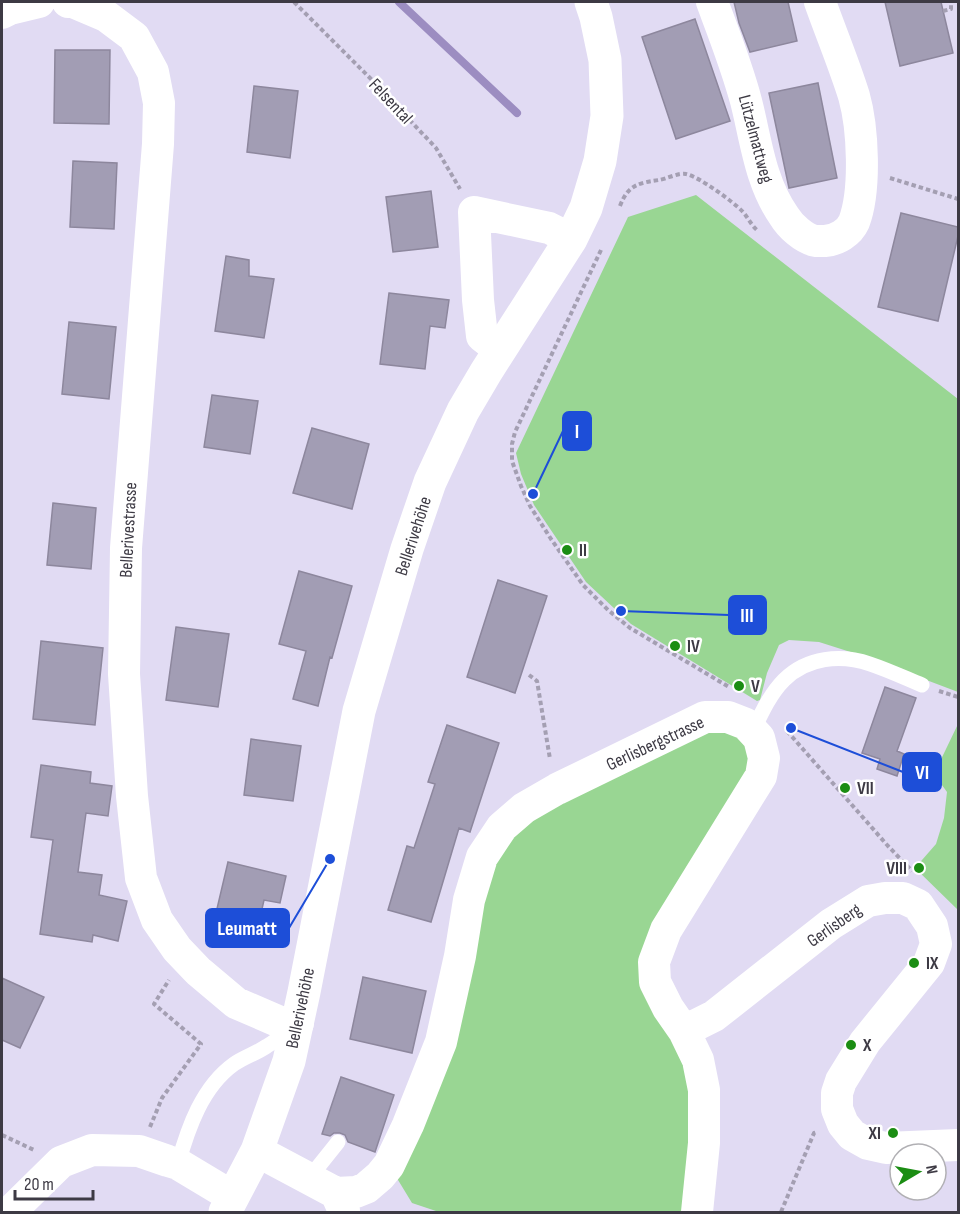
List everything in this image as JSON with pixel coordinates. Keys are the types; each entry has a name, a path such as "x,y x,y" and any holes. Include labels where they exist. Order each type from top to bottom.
{"main road":[{"name":"Bellerivehöhe","path":"229,1205 257,1151 289,1061 359,711 430,482 464,411 500,350 582,241 586,208 600,161 607,116 605,60 591,2"}],"street":[{"path":"2,13 39,2"},
{"name":"Bellerivestrasse","path":"68,2 106,16 134,37 153,72 159,103 158,144 126,548 124,674 132,796 141,878 157,920 184,957 198,971 236,1003 280,1022 298,1023"},
{"name":"Lützelmattweg","path":"712,2 745,98 765,180 784,217 801,233"},
{"path":"801,233 815,241 842,236 853,224 860,198 860,126 854,96 819,2"},
{"path":"500,350 482,336 474,212 549,228 582,241"},
{"name":"Gerlisbergstrasse","path":"331,1195 356,1192 366,1188 380,1176 389,1165 408,1125 441,1042 460,956 469,900 482,856 502,827 524,808 557,789 705,717 728,717 746,724 758,720"},
{"path":"698,1212 704,1143 704,1090 698,1060 655,982 654,962 666,930 761,776 764,758 759,738 758,720"},
{"name":"Gerlisberg","path":"684,1031 714,1016 831,924 868,902 885,898 903,898 918,905 932,926 936,945 929,963 865,1042 841,1081 837,1093 837,1109 843,1124"},
{"path":"843,1124 852,1135 886,1148 958,1145"},
{"path":"10,1212 61,1162 92,1150 139,1151 178,1164 229,1205"},
{"path":"257,1151 331,1195"}],"lane":[{"path":"758,720 783,681 796,669 824,658 868,663 922,686"},
{"path":"178,1164 204,1097 222,1075 236,1064 269,1046 298,1023"},
{"path":"331,1195 318,1167 338,1142"}],"path":[{"name":"Felsental","path":"294,2 436,148 474,212"},
{"path":"943,12 951,9 951,2"},
{"path":"861,169 958,199"},
{"path":"617,214 628,191 635,185 686,173 728,199 763,235 782,238 801,233"},
{"path":"582,241 602,249 515,432 512,444 512,461 530,506 583,585 608,609 630,628 758,720 773,715 915,874"},
{"path":"530,675 537,681 551,757 547,771 557,789"},
{"path":"143,1152 146,1137 162,1098 201,1044 154,1004 184,957"},
{"path":"781,1212 814,1133 824,1127 843,1124"},
{"path":"2,1135 43,1154"}],"green space":[{"path":"696,195 958,399 958,692 819,642 789,640 779,645 767,673 760,700 757,701 631,624 586,582 534,505 521,474 516,453 628,217"},
{"path":"958,724 958,910 915,868 936,844 944,818 947,792 934,774"},
{"path":"696,730 739,734 749,752 747,778 651,941 682,1045 695,1104 685,1212 439,1212 412,1203 395,1175 491,862 522,822"}],"building":[{"path":"734,2 788,2 797,41 750,52"},
{"path":"885,2 941,2 953,53 900,66"},
{"path":"695,19 730,121 676,139 642,37"},
{"path":"55,50 110,50 109,124 54,123"},
{"path":"818,83 837,178 789,188 769,93"},
{"path":"254,86 298,91 290,158 247,152"},
{"path":"73,161 117,163 114,229 70,227"},
{"path":"431,191 438,247 393,252 386,197"},
{"path":"901,213 958,227 958,236 938,321 878,307"},
{"path":"226,256 249,260 249,276 274,279 264,338 215,331"},
{"path":"389,293 449,300 445,328 430,326 425,369 380,364"},
{"path":"69,322 116,327 109,399 62,394"},
{"path":"212,395 258,401 250,454 204,447"},
{"path":"312,428 369,444 352,509 293,493"},
{"path":"53,503 96,508 91,569 47,565"},
{"path":"299,571 352,586 332,658 330,657 318,706 293,699 306,651 279,644"},
{"path":"498,580 547,596 515,693 467,677"},
{"path":"176,627 229,634 218,707 166,700"},
{"path":"41,641 103,648 95,725 33,719"},
{"path":"885,687 916,698 897,751 904,754 897,776 877,769 880,759 862,753"},
{"path":"447,725 499,743 470,832 459,828 431,922 388,910 407,846 414,848 435,784 428,782"},
{"path":"251,739 301,746 293,801 244,795"},
{"path":"41,765 91,772 90,783 112,786 108,816 86,813 78,872 102,875 99,895 127,901 118,941 93,935 92,942 40,934 53,840 31,837"},
{"path":"228,862 286,876 280,903 264,900 255,940 212,930"},
{"path":"363,977 426,991 412,1053 350,1039"},
{"path":"2,978 44,997 20,1048 2,1040"},
{"path":"341,1077 394,1095 375,1152 348,1142 345,1135 340,1133 330,1136 322,1134"}],"waterway":[{"path":"399,2 517,113"}],"place":[{"name":"I","path":"533,494"},
{"name":"II","path":"567,550"},
{"name":"III","path":"621,611"},
{"name":"IV","path":"675,646"},
{"name":"V","path":"739,686"},
{"name":"VI","path":"791,728"},
{"name":"VII","path":"845,788"},
{"name":"Leumatt","path":"330,859"},
{"name":"VIII","path":"919,868"},
{"name":"IX","path":"914,963"},
{"name":"X","path":"851,1045"},
{"name":"XI","path":"893,1133"}]}
